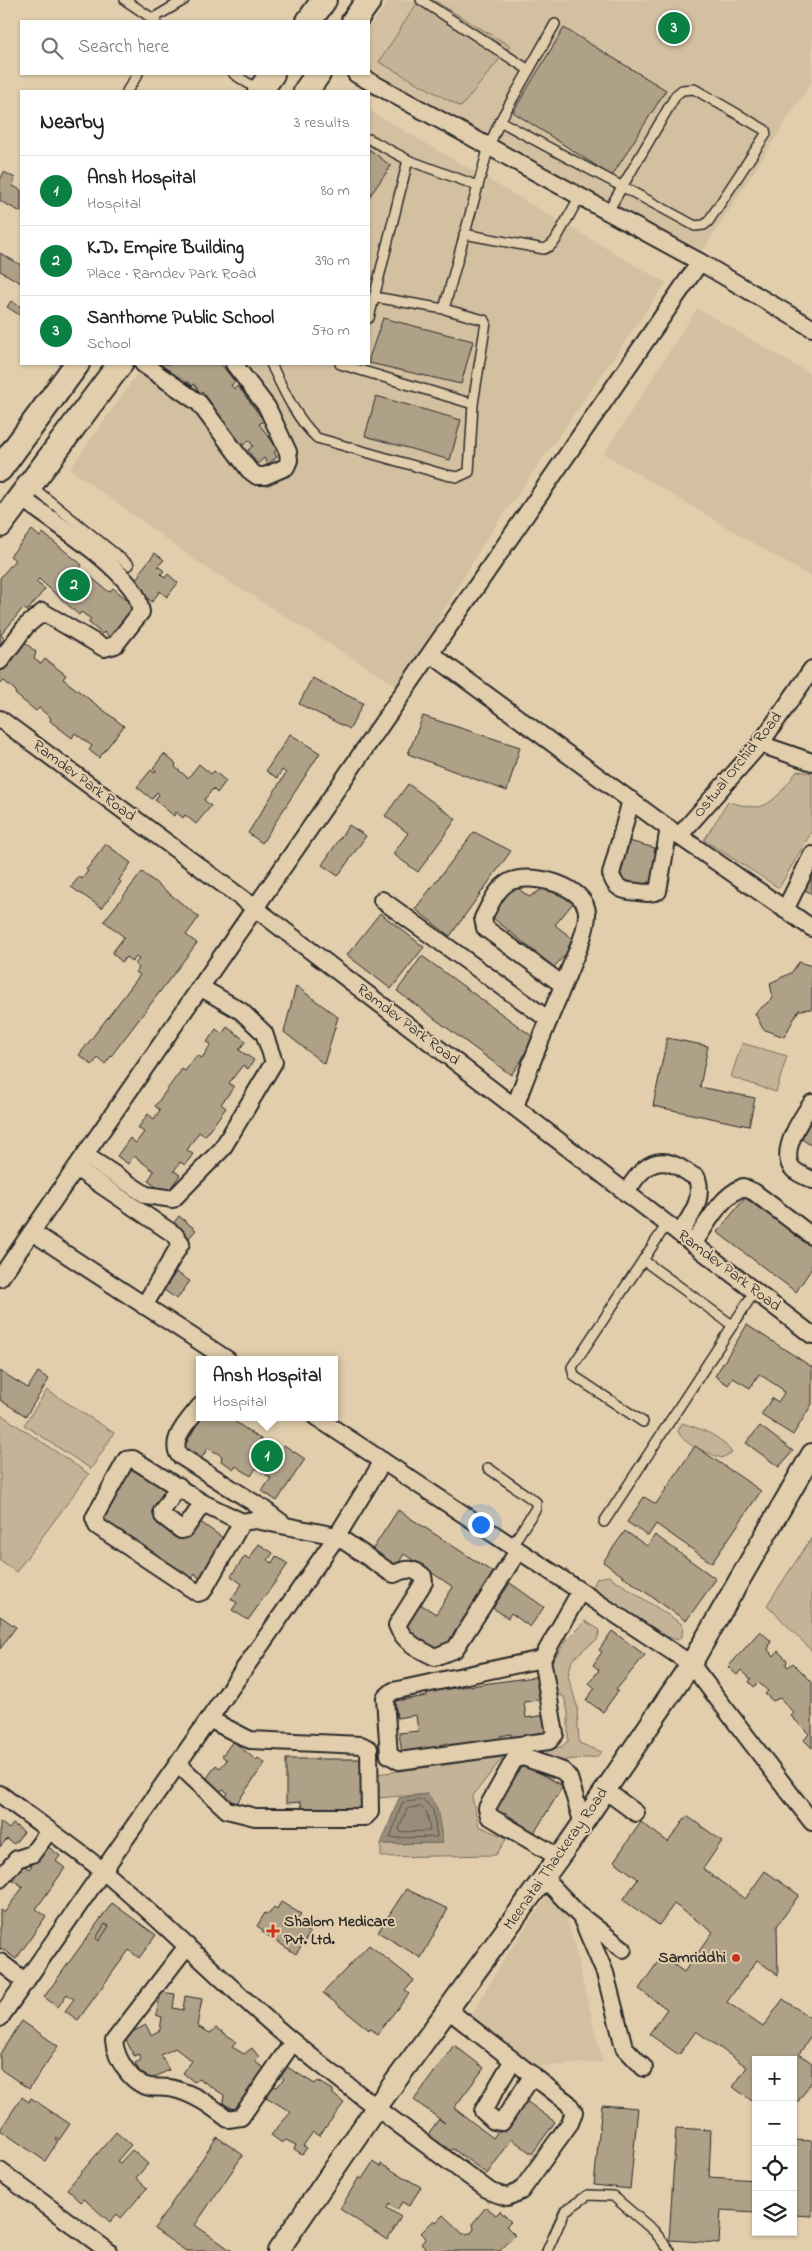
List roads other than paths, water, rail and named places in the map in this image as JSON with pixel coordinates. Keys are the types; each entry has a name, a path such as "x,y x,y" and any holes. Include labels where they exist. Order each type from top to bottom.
{"main road":[{"path":"310,20 324,0"},
{"path":"355,20 369,0"},
{"path":"261,90 271,75"},
{"path":"307,90 317,75"},
{"path":"0,468 76,365"},
{"path":"0,525 119,365"}],"street":[{"path":"358,75 700,262 812,328"},
{"path":"2,1270 32,1232 81,1162 700,262"},
{"path":"143,365 199,403 249,470 257,476 265,476 286,467 289,460 288,452 267,407 235,365"},
{"path":"0,661 26,626 43,612 104,648 115,645 141,612 138,598 121,576 24,491"},
{"path":"431,654 674,832 812,928"},
{"name":"Ostwal Orchid Road","path":"674,832 760,744 812,669"},
{"name":"Ramdev Park Road","path":"0,719 255,908 812,1335"},
{"path":"760,744 812,762"},
{"path":"630,800 611,874 617,887 623,892 650,893 658,891 674,832"},
{"path":"785,910 812,855"},
{"path":"515,1107 585,928 587,912 576,892 537,878 520,878 509,882 497,892 483,918 485,928 563,984"},
{"path":"382,900 549,1020"},
{"path":"81,1162 146,1195 173,1199 222,1149 274,1062 264,1033 241,1011 200,987"},
{"path":"812,1103 796,1127 788,1158 794,1170 812,1180"},
{"path":"81,1162 175,1235 181,1243 144,1306"},
{"path":"626,1193 643,1169 659,1163 672,1163 697,1178 700,1190 699,1198 680,1234"},
{"path":"693,1244 724,1200 734,1191 743,1187 754,1192 812,1236"},
{"path":"32,1232 222,1356"},
{"path":"196,1412 175,1442 179,1455 262,1508 286,1526"},
{"path":"322,1421 691,1664 812,1822"},
{"name":"Meenatai Thackeray Road","path":"278,2251 376,2108 582,1824 691,1664 812,1454"},
{"path":"242,1522 203,1591 198,1593 97,1526 94,1518 126,1460 133,1459 179,1486 203,1503 242,1522 255,1520 337,1536 394,1574 404,1569 415,1569 423,1576 424,1582 396,1625 399,1631 416,1648 435,1657 455,1649 515,1549"},
{"path":"0,2018 337,1536 383,1461"},
{"path":"179,1486 162,1511 163,1516 181,1530 185,1529 203,1503"},
{"path":"542,1658 393,1691 384,1698 389,1755 399,1761 549,1741 555,1734 542,1658 580,1592"},
{"path":"178,1764 228,1810 272,1817 365,1817 370,1812 369,1749 361,1745 250,1740 209,1719"},
{"path":"558,1857 489,1816 488,1808 514,1760 523,1757 563,1771 569,1778 582,1824"},
{"path":"605,1790 636,1813"},
{"path":"0,1794 103,1871 187,1946 219,1978 293,2042 376,2108 491,2192 507,2197 521,2191 570,2123 574,2112 568,2102 447,2009"},
{"path":"0,1879 17,1859 32,1854 49,1831"},
{"path":"544,1878 581,1918 605,1973 624,2046 644,2068"},
{"path":"576,1913 623,1949"},
{"path":"187,1946 114,2041 116,2055 138,2083 150,2087 173,2088 202,2099 228,2119 241,2117 293,2042"},
{"path":"0,1962 26,1982"},
{"path":"513,2060 483,2111 494,2121 502,2122 533,2075"},
{"path":"0,2171 108,2251"}],"lane":[{"path":"124,0 154,20 184,0"},
{"path":"421,0 529,70"},
{"path":"444,309 489,146 500,121 555,24"},
{"path":"128,90 137,75"},
{"path":"236,75 258,90"},
{"path":"500,121 583,167 623,186 695,226 704,225 708,222 766,134 765,130 694,89 682,90 676,95 623,186 608,212"},
{"path":"370,140 408,160 478,186"},
{"path":"370,314 408,160"},
{"path":"464,234 544,249 555,240 580,196"},
{"path":"271,365 292,409 307,429 317,438 446,475 458,477 469,472 474,404 486,322 444,309 374,298"},
{"path":"356,366 474,404"},
{"path":"24,491 129,565"},
{"path":"643,1422 574,1376 572,1367 667,1224"},
{"path":"643,1260 732,1325"},
{"path":"604,1522 755,1292"},
{"path":"488,1468 536,1502 536,1508 515,1549"},
{"path":"547,2251 566,2211 588,2195 613,2196 654,2232 670,2251"}],"water":[{"path":"428,1794 437,1808 443,1843 381,1844 399,1798"}],"place":[{"name":"Santhome Public School","path":"674,28"},
{"name":"K.D. Empire Building","path":"74,585"},
{"name":"Ansh Hospital","path":"267,1456"},
{"name":"Shalom Medicare Pvt. Ltd.","path":"273,1931"},
{"name":"Samriddhi","path":"736,1958"}]}
